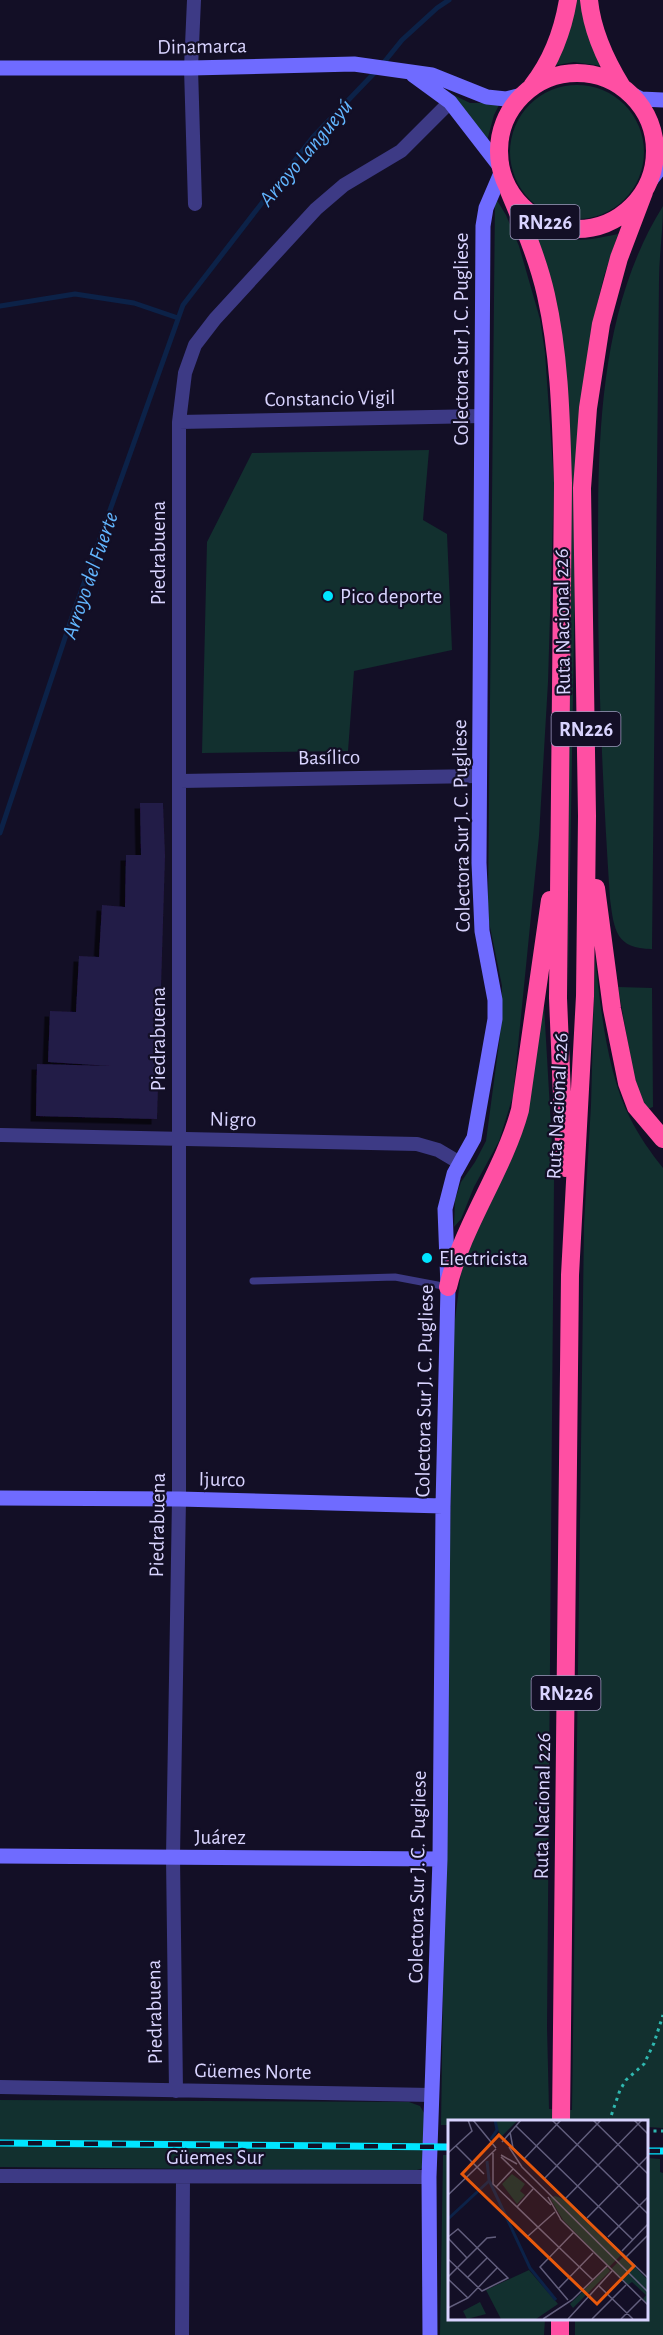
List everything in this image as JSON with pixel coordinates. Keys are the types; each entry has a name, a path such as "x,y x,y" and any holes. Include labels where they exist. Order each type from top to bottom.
{"highway":[{"name":"Ruta Nacional 226","path":"568,0 565,17 538,78 512,107 502,129 499,152 501,171 531,244 546,295 555,346 561,408 563,483 558,998 570,1275"},
{"name":"Ruta Nacional 226","path":"561,2116 570,1275 585,996 587,816 582,488 594,364 609,290 654,161 654,136 649,120 614,73 596,32 589,0"},
{"name":"Ruta Nacional 226","path":"526,92 543,80 576,73 609,80 626,91"},
{"name":"Ruta Nacional 226","path":"510,191 522,207 538,219 557,227 577,230 597,227 615,219 632,207 646,188"},
{"path":"587,816 609,988 627,1083 636,1107 663,1138"},
{"path":"448,1287 458,1249 511,1140 520,1110 561,818"}],"main road":[{"name":"Dinamarca","path":"0,68 191,68 354,64 405,70 443,78 487,97 506,99 526,92"},
{"path":"405,70 450,102 501,171"},
{"path":"626,91 641,99 663,100"},
{"path":"646,188 663,164"},
{"name":"Colectora Sur J. C. Pugliese","path":"430,2335 429,2177 440,1859 443,1506 448,1287 445,1209 449,1186 474,1138 478,1125 495,1019 495,999 480,910 479,776 483,226 486,208 501,171"},
{"name":"Ijurco","path":"0,1497 443,1506"},
{"name":"Juárez","path":"0,1856 440,1859"}],"street":[{"path":"194,0 191,68 195,204"},
{"name":"Piedrabuena","path":"176,2091 172,1857 179,1499 179,422 185,373 195,345 215,319 316,209 344,184 401,151 450,102"},
{"name":"Constancio Vigil","path":"179,422 482,416"},
{"name":"Basílico","path":"180,781 479,776"},
{"name":"Nigro","path":"1,1135 417,1144 438,1150 460,1163"},
{"name":"Güemes Norte","path":"0,2087 432,2095"},
{"name":"Güemes Sur","path":"0,2176 429,2177"},
{"path":"182,2335 183,2178"}],"lane":[{"path":"253,1281 394,1277 448,1287"}],"path":[{"path":"610,2120 626,2080 644,2064 663,2016"}],"green space":[{"path":"574,0 580,0 584,19 602,66 574,62 551,66"},
{"path":"577,85 603,90 625,104 639,126 644,152 639,178 625,200 603,214 577,219 551,214 529,200 515,178 510,152 515,126 529,104 551,90"},
{"path":"437,87 470,103 500,103 487,141"},
{"path":"495,197 506,215 519,246 540,319 545,353 554,482 548,682 539,836 513,1096 499,1141 474,1187 461,1219 454,1227 455,1200 461,1182 486,1141 500,1036 502,986 489,922 488,904"},
{"path":"663,206 659,281 652,949 631,946 619,936 613,920 610,899 600,698 598,530 601,433 605,386 613,338 624,292 641,248"},
{"path":"536,230 557,238 577,240 618,234 604,276 591,330 577,458 568,994 570,486 542,261"},
{"name":"Pico deporte","path":"429,450 423,520 447,534 452,650 354,671 348,751 202,753 207,542 252,453"},
{"path":"595,955 610,1060 622,1100 645,1144 663,1168 663,2128 648,2127 648,2120 448,2120 448,2125 441,2125 453,1335 461,1273 544,1005 554,1179 547,2027 549,2109 572,2110 584,1225 591,1105"},
{"path":"618,987 652,988 653,1107 647,1109 637,1094"},
{"path":"0,2100 409,2102 420,2106 427,2118 425,2162 421,2169 412,2171 0,2167"},
{"path":"443,2155 448,2155 448,2320 545,2320 544,2335 440,2335"},
{"path":"648,2158 660,2159 660,2172 663,2173 663,2335 575,2335 575,2320 648,2320"}],"building":[{"path":"140,803 163,803 165,856 157,1119 36,1116 37,1064 111,1066 48,1062 50,1011 76,1012 79,956 99,957 102,905 125,907 126,855 141,855"}],"waterway":[{"name":"Arroyo del Fuerte","path":"0,833 73,614 183,305 313,137 381,66 402,40 449,0"},
{"path":"0,306 75,294 134,303 178,318"}],"railway":[{"path":"0,2143 448,2147"},
{"path":"648,2151 663,2151"}],"place":[{"name":"Pico deporte","path":"328,596"},
{"name":"Electricista","path":"427,1258"}],"water label":[{"name":"Arroyo Langueyú","path":"305,152"}]}
